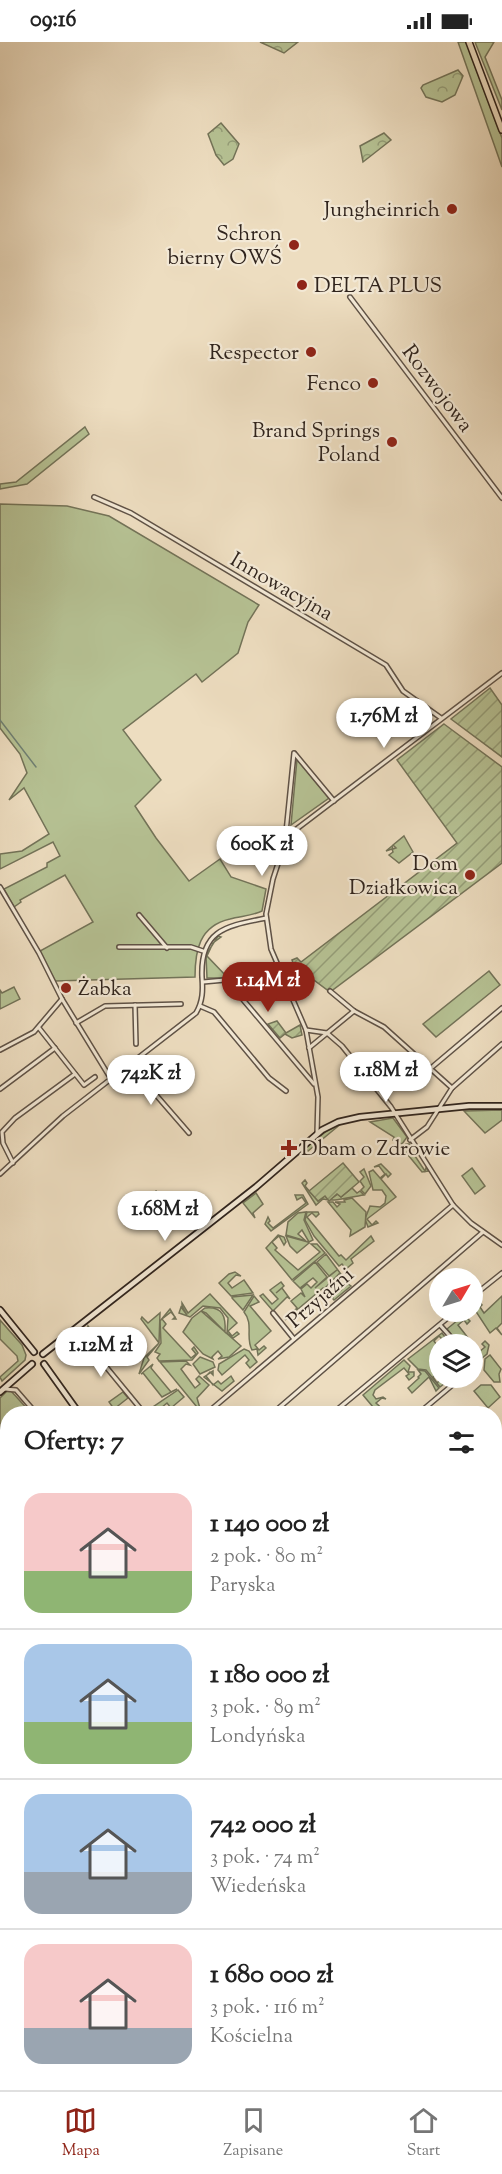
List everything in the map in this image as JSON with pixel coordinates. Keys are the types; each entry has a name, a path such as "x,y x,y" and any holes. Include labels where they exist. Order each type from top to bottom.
{"main road":[{"path":"468,42 502,130"}],"street":[{"name":"Rozwojowa","path":"350,297 502,498"},
{"name":"Innowacyjna","path":"94,497 131,513 386,665 403,691 441,718"},
{"path":"285,838 502,673"},
{"path":"317,1133 318,1097 306,1030 272,949 266,918 268,896 285,838 294,753 304,762 334,801"},
{"path":"0,888 39,953 62,999 111,1079"},
{"path":"139,915 167,948"},
{"path":"0,1174 57,1121 194,1016 200,1006 203,951 215,934 223,928 266,918"},
{"path":"119,947 191,947 203,951"},
{"path":"203,982 225,980 229,983 315,1085"},
{"path":"330,991 354,1011 384,1027 452,1088"},
{"path":"0,1050 39,1028 62,999"},
{"path":"76,1023 105,1005 181,1004"},
{"path":"135,1005 136,1044"},
{"path":"200,1006 214,1012 269,1078 286,1091"},
{"path":"431,1068 502,1008"},
{"path":"309,1048 354,1011"},
{"path":"39,1028 84,1085 94,1077"},
{"path":"306,1030 327,1033 342,1046 381,1092 453,1205 483,1232 502,1245"},
{"path":"410,1140 427,1127 452,1088 502,1044"},
{"path":"0,1089 55,1048"},
{"path":"381,1092 423,1062"},
{"path":"130,1065 189,1133"},
{"path":"14,1163 3,1143 2,1132 14,1119 75,1074"},
{"path":"44,1354 256,1186 317,1133 344,1120 438,1109 502,1106"},
{"name":"Przyjaźni","path":"215,1406 453,1205"},
{"path":"281,1406 483,1232"},
{"path":"483,1289 502,1273"},
{"path":"0,1311 34,1352 44,1354"},
{"path":"273,1313 294,1339"},
{"path":"342,1406 443,1322"},
{"path":"440,1325 448,1334"},
{"path":"75,1329 138,1406"},
{"path":"32,1364 30,1357 34,1352"},
{"path":"44,1354 44,1364 74,1406"},
{"path":"32,1364 37,1366 44,1364"},
{"path":"2,1390 32,1364"},
{"path":"427,1406 449,1388"},
{"path":"2,1390 14,1389 30,1406"}],"green space":[{"path":"260,42 298,42 284,53"},
{"path":"458,42 466,42 502,138 502,167"},
{"path":"475,42 494,42 485,57 502,100 502,110"},
{"path":"458,70 463,76 455,95 442,102 426,97 421,88 423,85"},
{"path":"221,123 239,144 233,159 224,165 216,155 208,134"},
{"path":"384,133 391,140 363,162 360,146"},
{"path":"85,427 89,434 27,484 0,489 0,484 16,482"},
{"path":"0,504 67,506 109,516 259,605 248,622 238,653 202,682 196,674 123,730 161,780 135,806 189,881 220,859 231,877 266,889 262,911 220,922 205,934 198,949 195,977 55,981 40,951 93,922 65,875 20,900 21,902 14,907 4,889 47,867 47,863 60,856 53,842 0,869 0,854 22,851 49,834 24,788 9,800 27,773 20,754 0,728"},
{"path":"490,688 502,705 502,757 451,719"},
{"path":"444,724 502,767 502,863 330,992 299,969 290,975 286,966 293,963 292,960 297,958 301,962 457,843 397,760"},
{"path":"297,759 329,798 291,825"},
{"path":"404,836 413,852 399,863 389,855 393,852 392,849 386,851 392,846 393,849 396,848 393,845"},
{"path":"211,946 207,956 228,978 207,978 206,955"},
{"path":"489,971 500,985 436,1037 423,1024"},
{"path":"14,987 20,999 0,1009 0,990 2,993"},
{"path":"277,1021 286,1033 300,1025 302,1035 292,1038 285,1034 280,1038 268,1024"},
{"path":"502,1110 502,1120 485,1133 464,1111"},
{"path":"393,1118 407,1137 402,1144 393,1140 394,1137 370,1122"},
{"path":"342,1123 308,1151 305,1148 328,1130"},
{"path":"406,1144 410,1144 411,1150 425,1171 426,1168 429,1171 422,1172 404,1150"},
{"path":"343,1163 359,1182 341,1197 337,1194 329,1201 325,1196 318,1201 309,1191"},
{"path":"381,1164 391,1174 388,1177 386,1174 381,1179 396,1197 367,1219 372,1225 376,1221 378,1223 368,1227 365,1219 370,1206 380,1207 385,1203 386,1196 382,1190 373,1190 369,1172 373,1170 380,1178 385,1174 379,1166 374,1167"},
{"path":"472,1168 485,1186 475,1194 462,1176"},
{"path":"364,1169 371,1186 365,1194 361,1190 364,1187 360,1181 364,1177 360,1172"},
{"path":"305,1180 307,1183 305,1186 318,1201 325,1196 329,1200 323,1199 316,1205 302,1183"},
{"path":"352,1188 364,1195 338,1200 329,1200 338,1194 341,1197"},
{"path":"156,1191 166,1205 154,1215 142,1202"},
{"path":"256,1193 263,1204 253,1213 255,1218 243,1203"},
{"path":"295,1195 303,1195 308,1204 271,1231 265,1224 268,1217 270,1221 268,1223 273,1228 306,1203 302,1197 297,1200"},
{"path":"352,1198 366,1212 365,1227 350,1236 351,1230 328,1202 333,1202 337,1207 340,1204 335,1202 345,1202 344,1200"},
{"path":"306,1212 304,1220 313,1240 309,1242 302,1230 298,1234 306,1241 286,1235 288,1222 298,1213"},
{"path":"307,1212 318,1212 316,1217 312,1213 307,1217 339,1256 341,1255 346,1260 371,1236 374,1241 351,1259 353,1263 346,1269 342,1264 339,1266 314,1236 305,1220"},
{"path":"278,1235 284,1237 286,1242 284,1245 279,1236 272,1242 277,1248 275,1250 298,1270 320,1252 311,1244 317,1244 325,1253 292,1280 266,1248"},
{"path":"286,1236 309,1243 297,1253 290,1246"},
{"path":"326,1254 343,1277 339,1274 325,1288 333,1297 348,1284 351,1286 334,1300 323,1288 285,1320 297,1308 291,1301 301,1293 305,1297 301,1289 307,1284 311,1288 317,1282 313,1278 300,1288 293,1281 315,1262 327,1277 315,1288 337,1270 329,1276 317,1262"},
{"path":"235,1272 241,1276 236,1275 228,1283 232,1288 244,1280 253,1293 231,1296 219,1283"},
{"path":"281,1282 284,1286 276,1293 282,1288 290,1299 287,1297 273,1311 260,1296 263,1294 272,1304 278,1299 270,1290"},
{"path":"210,1294 237,1323 228,1331 232,1336 237,1332 239,1334 233,1338 227,1333 228,1318 220,1308 203,1306 190,1317 179,1313 181,1307 187,1315 182,1303 188,1313"},
{"path":"253,1295 243,1310 232,1298 232,1297"},
{"path":"254,1296 259,1302 250,1306 271,1331 255,1345 259,1350 264,1346 266,1348 258,1355 257,1349 252,1350 250,1345 248,1321 244,1312"},
{"path":"502,1296 502,1323 497,1328 502,1335 496,1328 490,1333 483,1322 483,1312 484,1313"},
{"path":"211,1308 220,1311 224,1317 225,1332 206,1313 201,1311"},
{"path":"170,1309 174,1316 171,1312 162,1319 166,1324 163,1328 191,1358 196,1354 192,1349 194,1347 198,1353 192,1360 159,1361 157,1358 160,1354 155,1352 161,1343 160,1321"},
{"path":"201,1311 241,1346 229,1357 218,1359 222,1356 218,1351 212,1357 213,1359 203,1354 183,1332 192,1318"},
{"path":"160,1313 159,1343 141,1319 142,1317 148,1323"},
{"path":"0,1320 22,1345 26,1355 25,1360 2,1381 0,1377 18,1361 17,1356 0,1339"},
{"path":"456,1322 462,1322 458,1325 465,1334 451,1334 447,1329"},
{"path":"88,1326 103,1348 98,1352 86,1337"},
{"path":"485,1341 489,1345 487,1354 483,1357"},
{"path":"159,1343 147,1357 149,1360 139,1374 144,1358"},
{"path":"429,1343 429,1374 426,1370 418,1369 408,1359"},
{"path":"244,1349 249,1351 257,1362 250,1368 246,1363 249,1360 245,1355 222,1375 218,1370 219,1364"},
{"path":"490,1355 501,1369 500,1382 494,1382 484,1370 485,1359"},
{"path":"200,1357 213,1362 215,1367 200,1374 193,1364"},
{"path":"404,1360 410,1366 408,1372 414,1372 414,1376 409,1380 406,1376 409,1374 404,1368 375,1390 373,1395 376,1399 383,1397 386,1399 382,1398 376,1403 379,1406 372,1406 363,1395"},
{"path":"186,1361 190,1365 186,1364 181,1369 195,1388 200,1384 196,1379 199,1376 209,1385 197,1398 199,1406 196,1406 160,1362"},
{"path":"153,1364 151,1368 171,1392 177,1389 162,1397 143,1373 141,1374"},
{"path":"418,1370 425,1371 429,1377 412,1393 408,1388 421,1374"},
{"path":"231,1376 234,1381 222,1391 214,1384 218,1381 221,1384"},
{"path":"483,1385 491,1385 500,1397 490,1406 486,1406 474,1391 483,1388"},
{"path":"178,1390 184,1397 173,1406 167,1403 163,1406 154,1406"},
{"path":"7,1391 11,1391 25,1406 0,1406 0,1398"},
{"path":"123,1392 128,1398 118,1406 112,1406 109,1402"}],"waterway":[{"path":"0,720 36,767"}],"place":[{"name":"Jungheinrich","path":"452,209"},
{"name":"Schron bierny OWŚ","path":"294,245"},
{"name":"DELTA PLUS","path":"302,285"},
{"name":"Respector","path":"311,352"},
{"name":"Fenco","path":"373,383"},
{"name":"Brand Springs Poland","path":"392,442"},
{"name":"Dom Działkowica","path":"470,875"},
{"name":"Żabka","path":"66,988"},
{"name":"Dbam o Zdrowie","path":"289,1148"}]}
